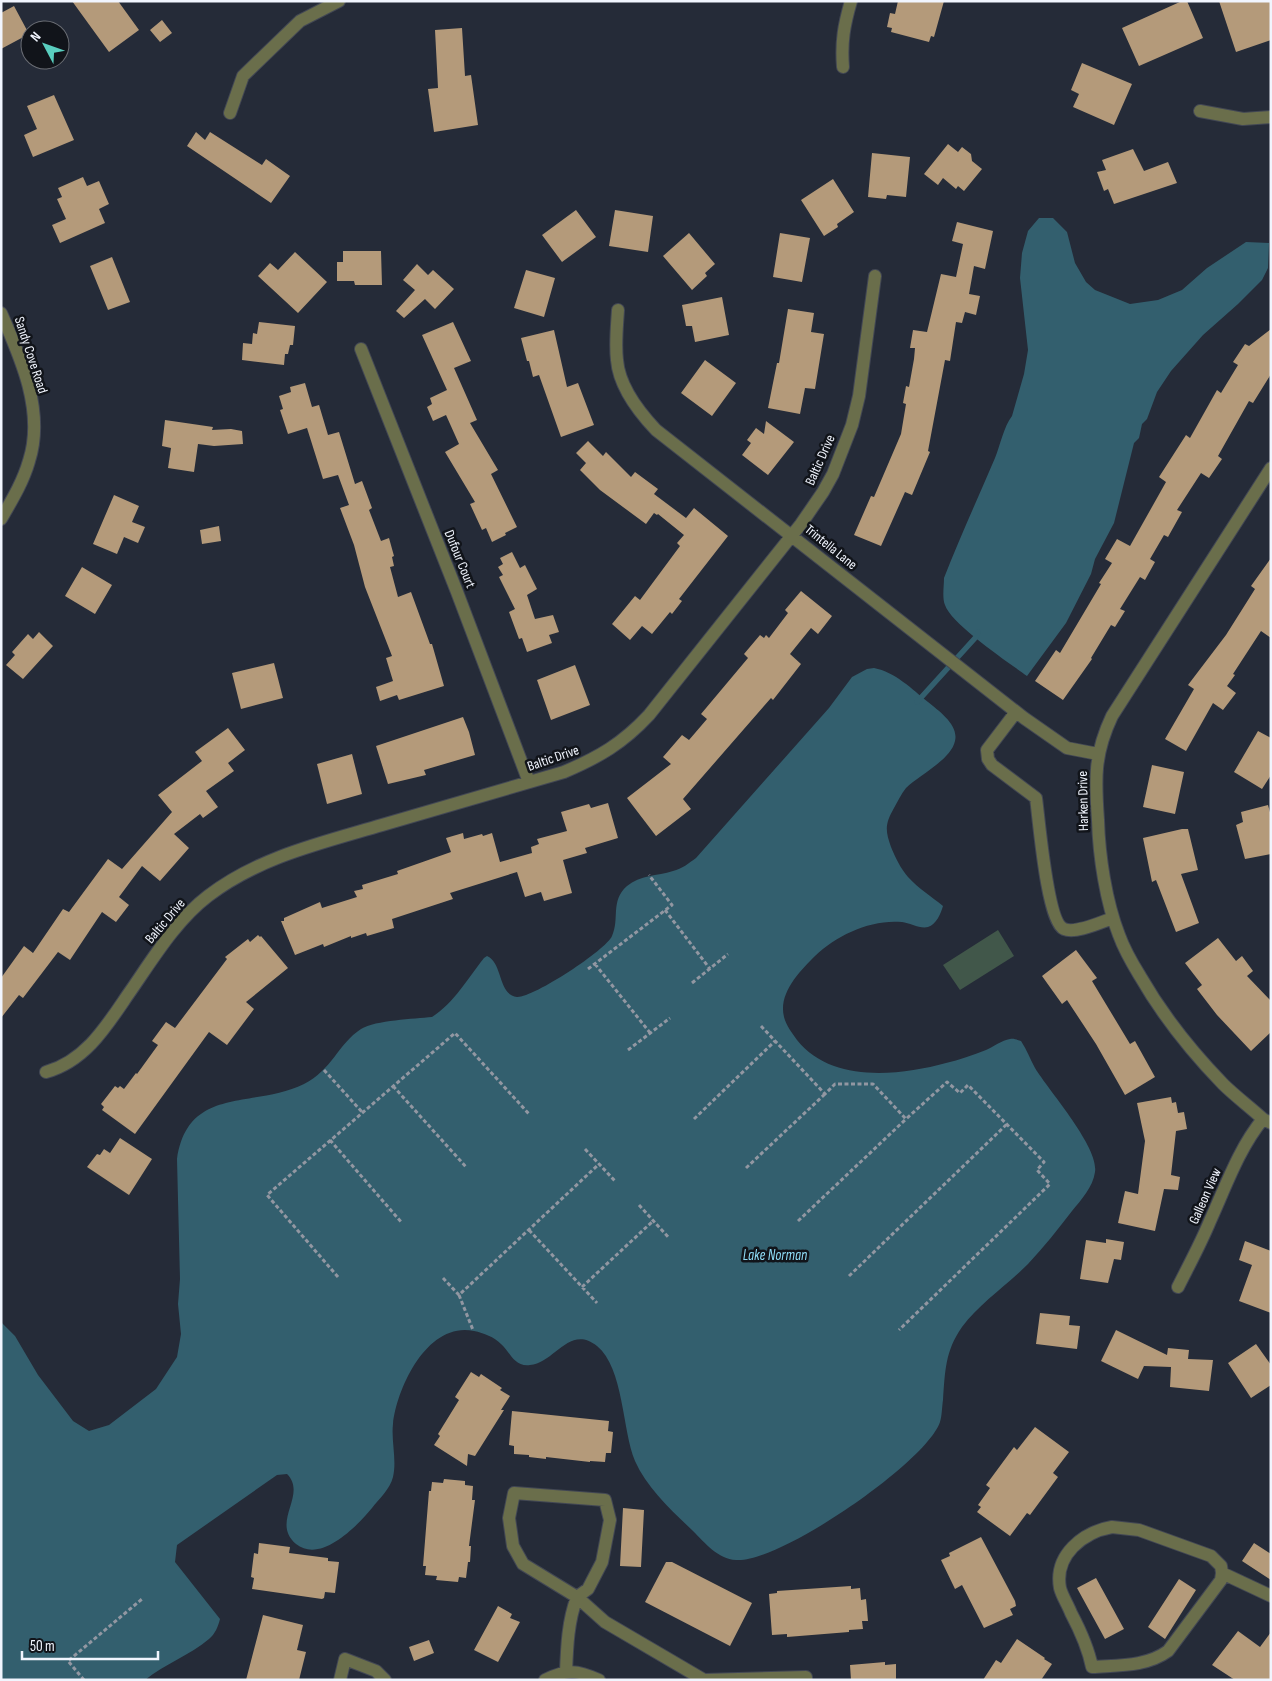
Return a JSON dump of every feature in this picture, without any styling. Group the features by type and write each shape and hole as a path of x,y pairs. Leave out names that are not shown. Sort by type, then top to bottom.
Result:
{"street":[{"path":"230,113 243,76 300,21 339,1"},
{"path":"843,67 841,45 851,1"},
{"path":"1200,111 1242,119 1271,117"},
{"name":"Baltic Drive","path":"46,1072 72,1060 101,1034 182,921 207,897 238,876 263,863 306,847 564,772 593,760 632,733 648,716 802,524 833,474 852,425 859,396 875,276"},
{"name":"Trintella Lane","path":"618,310 616,362 624,386 644,418 674,446 792,535 1016,712 1067,748 1098,754"},
{"name":"Sandy Cove Road","path":"1,313 28,382 34,430 33,445 27,468 21,484 1,519"},
{"name":"Dufour Court","path":"361,349 457,592 529,782"},
{"name":"Harken Drive","path":"1267,1121 1224,1085 1176,1031 1155,1002 1135,968 1120,938 1113,918 1099,842 1096,783 1098,754 1104,734 1131,685 1271,468"},
{"path":"1016,712 987,750 988,759 992,765 1036,798 1045,870 1057,923 1064,929 1076,930 1113,918"},
{"name":"Galleon View","path":"1178,1287 1245,1146 1254,1130 1267,1121"},
{"path":"566,1672 568,1636 572,1612 577,1597 588,1588 602,1562 610,1520 605,1500 514,1494 509,1518 513,1546 523,1564 577,1597 605,1622 704,1680 806,1677 806,1680"},
{"path":"1112,1527 1139,1530 1211,1556 1221,1566 1222,1573 1221,1580 1168,1651 1159,1658 1092,1673 1082,1636 1061,1590 1062,1566 1068,1553 1077,1542 1099,1529 1112,1527"},
{"path":"1222,1573 1271,1596"},
{"path":"340,1680 345,1660 376,1671 385,1680"},
{"path":"545,1680 571,1670 585,1673 600,1680"}],"path":[{"path":"588,969 672,905 649,875"},
{"path":"665,910 710,968"},
{"path":"692,983 728,954"},
{"path":"595,964 651,1034"},
{"path":"628,1050 670,1018"},
{"path":"761,1026 825,1094"},
{"path":"338,1277 267,1195 362,1112 455,1033 529,1114"},
{"path":"694,1119 775,1041"},
{"path":"324,1070 362,1112"},
{"path":"798,1221 947,1082 960,1094 968,1084 1044,1162 1037,1170 1050,1184 899,1330"},
{"path":"746,1168 835,1084 873,1084 906,1119"},
{"path":"393,1086 467,1168"},
{"path":"849,1276 1007,1124"},
{"path":"330,1140 402,1223"},
{"path":"585,1148 615,1181"},
{"path":"458,1295 599,1164"},
{"path":"639,1206 669,1238"},
{"path":"582,1287 653,1221"},
{"path":"529,1230 597,1303"},
{"path":"443,1278 458,1295 472,1330"},
{"path":"84,1680 68,1661 142,1599"}],"green space":[{"path":"998,930 1014,956 960,990 943,965"}],"water":[{"path":"1039,218 1053,218 1067,232 1075,263 1086,282 1095,290 1130,304 1158,300 1182,290 1207,268 1246,242 1269,243 1268,268 1262,280 1203,335 1171,371 1157,392 1147,419 1142,424 1139,438 1134,443 1114,523 1095,559 1091,574 1066,623 1027,676 982,643 958,622 945,605 943,592 944,578 1012,416 1024,374 1028,350 1020,278 1022,253 1028,231"},
{"name":"Lake Norman","path":"874,668 896,677 942,714 954,729 955,741 952,748 941,761 906,788 891,814 887,827 891,847 905,874 943,906 936,921 931,926 922,927 902,922 878,923 844,935 824,948 803,968 787,991 783,1008 786,1023 797,1040 811,1054 828,1064 846,1070 866,1072 887,1073 927,1068 971,1056 1007,1040 1021,1041 1035,1068 1072,1119 1089,1148 1094,1161 1095,1172 1092,1183 1086,1193 1045,1245 1028,1264 969,1318 956,1336 949,1353 945,1371 941,1420 929,1440 880,1485 815,1529 784,1546 756,1557 736,1560 729,1559 712,1550 661,1499 646,1481 635,1461 631,1448 621,1400 612,1369 606,1356 597,1346 587,1340 578,1339 562,1346 539,1363 525,1365 516,1362 501,1344 492,1337 474,1331 457,1331 442,1336 429,1346 408,1376 401,1392 393,1424 394,1471 392,1481 372,1508 348,1533 327,1546 316,1549 306,1549 296,1544 289,1536 287,1527 287,1518 294,1491 292,1482 287,1474 277,1475 177,1545 175,1562 220,1619 213,1635 202,1645 145,1680 1,1680 1,1322 15,1336 38,1375 73,1421 89,1431 109,1425 156,1389 177,1357 181,1334 178,1304 180,1279 177,1159 184,1136 194,1120 209,1109 226,1103 264,1096 304,1084 321,1072 346,1042 361,1029 385,1022 432,1017 447,1005 487,956 496,965 507,991 517,997 538,990 584,962 607,943 612,936 617,904 627,886 643,878 679,869 696,858 829,708 852,677 867,669"}],"building":[{"path":"72,1 118,1 139,30 109,52"},
{"path":"898,1 944,1 934,37 931,36 929,42 891,32 892,28 887,27 890,13 895,14"},
{"path":"1182,1 1187,1 1203,38 1139,66 1122,28"},
{"path":"1219,1 1271,1 1271,40 1236,52"},
{"path":"14,6 22,20 20,39 1,49 1,13"},
{"path":"162,20 172,33 160,42 150,30"},
{"path":"462,28 465,76 471,75 478,125 434,132 428,89 438,88 435,30"},
{"path":"1082,63 1132,84 1114,125 1073,107 1079,94 1071,90"},
{"path":"54,95 74,140 33,157 24,135 37,129 27,106"},
{"path":"196,132 205,140 210,132 262,165 266,159 290,176 271,203 187,146"},
{"path":"948,144 958,152 962,147 971,154 972,161 982,169 964,191 958,186 956,189 943,178 938,185 924,174"},
{"path":"1133,149 1144,171 1168,162 1177,183 1114,204 1108,189 1104,191 1097,172 1106,170 1102,160"},
{"path":"872,153 910,157 906,197 887,195 886,199 868,197"},
{"path":"83,177 87,186 99,181 109,204 99,209 105,223 60,243 52,225 66,219 57,199 62,197 58,188"},
{"path":"833,179 854,212 837,224 838,227 824,236 801,200"},
{"path":"576,210 596,237 562,262 542,235"},
{"path":"615,210 653,216 648,252 609,246"},
{"path":"957,222 993,231 985,269 974,266 969,294 980,296 976,315 965,312 962,323 956,322 950,361 945,360 928,451 930,452 912,495 905,492 881,546 854,535 871,496 874,497 901,434 906,404 903,403 906,386 909,387 914,359 915,348 910,348 913,330 927,332 941,274 956,277 963,244 952,241"},
{"path":"689,233 715,264 705,273 707,276 692,290 663,256"},
{"path":"780,233 810,238 802,282 773,277"},
{"path":"343,251 381,251 382,285 355,285 354,281 337,281 337,262 343,262"},
{"path":"295,252 327,282 298,313 258,276 270,263 278,270"},
{"path":"112,257 130,302 108,310 90,266"},
{"path":"417,264 428,275 433,270 454,289 435,309 425,299 404,318 396,311 415,290 403,280"},
{"path":"526,270 555,278 544,317 514,308"},
{"path":"722,297 729,335 695,342 692,326 686,326 682,305"},
{"path":"788,309 814,313 811,332 824,334 815,389 805,388 800,414 768,408 777,363 779,363"},
{"path":"259,322 295,326 293,345 290,345 288,354 285,354 284,365 242,360 243,343 252,344 253,333 257,334"},
{"path":"453,322 471,361 454,368 477,420 470,423 498,470 491,474 517,527 492,542 486,528 482,530 470,504 475,502 445,452 459,444 446,415 433,421 427,407 432,404 430,398 447,390 422,335"},
{"path":"1271,329 1271,374 1253,403 1249,401 1218,456 1222,459 1209,478 1201,473 1177,510 1182,512 1168,537 1164,535 1150,559 1155,562 1145,580 1140,577 1120,609 1125,611 1115,627 1111,625 1092,659 1063,700 1035,681 1056,650 1060,653 1101,584 1099,583 1112,563 1105,559 1117,539 1130,546 1166,482 1159,477 1186,435 1190,438 1217,390 1221,393 1238,365 1233,362 1245,344 1249,346"},
{"path":"554,330 567,387 578,383 594,425 561,437 539,375 533,377 521,338"},
{"path":"705,360 736,383 712,416 681,393"},
{"path":"305,383 312,407 319,405 328,435 339,432 355,484 362,481 372,508 369,510 381,541 389,538 394,556 392,557 394,566 390,567 398,597 411,592 430,644 432,644 444,686 399,700 397,695 380,701 376,687 393,681 386,658 392,656 365,587 354,545 340,508 349,505 338,475 323,479 307,428 288,434 280,410 283,409 279,396 291,392 290,387"},
{"path":"165,420 213,427 212,430 231,429 242,431 243,444 214,446 198,444 194,472 168,468 171,448 162,446"},
{"path":"766,421 794,442 768,475 742,455 751,443 747,440 756,428 764,434"},
{"path":"588,441 603,456 606,452 631,477 635,472 658,489 654,494 686,518 694,508 728,536 679,599 682,601 672,614 670,612 652,634 642,626 630,640 612,624 635,596 640,600 680,546 677,543 684,535 658,514 654,513 646,524 600,490 580,470 586,463 576,453"},
{"path":"114,495 139,506 132,522 145,527 138,543 124,537 117,554 93,544"},
{"path":"219,526 221,541 202,544 200,530"},
{"path":"512,552 520,568 525,565 537,589 527,595 535,619 553,615 559,632 549,635 552,643 527,652 522,638 519,639 509,612 515,609 499,577 503,575 498,567 503,564 500,558"},
{"path":"1271,558 1271,638 1261,631 1227,686 1236,693 1223,710 1213,703 1186,751 1165,739 1194,689 1188,685 1226,635 1255,589 1251,586"},
{"path":"82,567 112,585 95,614 65,596"},
{"path":"801,591 832,616 818,634 811,628 790,654 801,664 773,700 771,698 683,799 691,809 656,836 627,798 671,764 663,757 682,735 689,740 707,719 701,714 748,658 744,654 760,635 764,638 766,635 769,638 788,613 785,610"},
{"path":"39,632 53,646 23,679 6,665 15,655 12,652 28,634 33,639"},
{"path":"274,663 283,698 241,709 232,673"},
{"path":"575,665 590,705 551,720 537,680"},
{"path":"463,717 475,755 424,770 426,775 388,784 376,746"},
{"path":"228,728 245,750 228,763 234,771 206,791 218,807 203,818 200,814 174,834 189,848 160,881 142,866 119,897 129,905 116,922 102,912 70,960 58,952 23,998 19,995 1,1018 1,978 24,946 33,953 63,909 69,912 108,859 122,869 172,812 158,795 202,761 195,752"},
{"path":"1258,731 1271,738 1271,775 1262,789 1234,772"},
{"path":"352,754 362,794 327,804 317,764"},
{"path":"1152,765 1184,772 1175,814 1143,807"},
{"path":"608,803 618,838 585,848 587,853 563,860 572,893 544,901 541,892 525,897 517,872 450,893 453,899 392,919 394,928 367,936 366,933 351,938 351,936 324,947 323,944 295,955 281,921 284,921 284,918 320,902 322,908 357,897 354,891 363,889 362,885 398,874 397,871 451,852 446,838 463,833 464,839 492,833 500,862 532,853 531,847 539,844 537,839 567,831 561,812 589,804 591,808"},
{"path":"1268,805 1271,816 1271,854 1245,859 1236,825 1243,822 1241,812"},
{"path":"1188,829 1198,870 1181,874 1199,923 1176,932 1156,880 1152,882 1143,838"},
{"path":"258,935 261,936 288,968 246,1002 254,1009 227,1045 209,1032 135,1134 102,1110 104,1107 101,1104 115,1086 118,1088 120,1086 124,1089 137,1074 158,1045 152,1041 166,1022 175,1028 227,959 225,957 248,939 250,942"},
{"path":"1218,938 1236,961 1242,956 1253,971 1247,976 1271,1001 1271,1032 1251,1051 1217,1015 1197,989 1202,985 1185,963"},
{"path":"1076,950 1097,978 1092,981 1130,1044 1135,1041 1155,1077 1125,1095 1096,1044 1067,1000 1062,1004 1042,976"},
{"path":"1171,1097 1172,1103 1176,1102 1178,1113 1184,1112 1187,1129 1176,1131 1171,1175 1180,1177 1178,1190 1164,1189 1155,1231 1118,1223 1125,1191 1138,1194 1145,1141 1137,1103"},
{"path":"120,1138 152,1159 129,1195 87,1167 97,1154 100,1155 104,1149 110,1153"},
{"path":"1106,1239 1124,1242 1121,1260 1114,1259 1108,1283 1080,1279 1086,1240 1106,1243"},
{"path":"1245,1241 1271,1251 1271,1313 1239,1301 1252,1265 1239,1260"},
{"path":"1040,1313 1070,1316 1069,1325 1080,1326 1077,1349 1036,1344"},
{"path":"1116,1330 1167,1355 1168,1348 1189,1350 1188,1359 1213,1360 1209,1391 1170,1387 1171,1367 1144,1366 1138,1379 1101,1361"},
{"path":"1256,1344 1271,1365 1271,1385 1251,1398 1228,1363"},
{"path":"471,1372 479,1377 481,1374 502,1388 500,1390 510,1396 501,1410 504,1410 475,1456 468,1454 467,1466 434,1445 440,1436 438,1434 459,1400 455,1397"},
{"path":"512,1411 609,1421 608,1431 613,1432 611,1453 606,1453 605,1462 546,1457 546,1459 514,1454 514,1446 509,1445"},
{"path":"1035,1427 1069,1452 1053,1473 1058,1477 1030,1515 1027,1513 1010,1536 977,1512 981,1507 978,1505 990,1488 986,1485 1014,1447 1017,1450"},
{"path":"444,1479 465,1481 465,1485 473,1486 472,1500 475,1500 469,1546 471,1546 470,1562 468,1562 466,1578 459,1577 458,1582 436,1580 437,1576 425,1575 426,1566 423,1566 429,1491 431,1491 432,1482 443,1483"},
{"path":"623,1508 644,1510 641,1567 620,1566"},
{"path":"981,1537 1016,1606 1010,1609 1013,1615 984,1628 962,1585 955,1589 941,1560 950,1556 949,1553"},
{"path":"259,1543 290,1547 289,1553 328,1558 328,1561 339,1562 335,1593 325,1592 322,1599 252,1589 254,1578 251,1577 254,1553 258,1554"},
{"path":"1254,1543 1271,1554 1271,1580 1242,1561"},
{"path":"666,1562 672,1562 752,1603 730,1646 645,1602"},
{"path":"1096,1578 1124,1629 1105,1639 1077,1588"},
{"path":"1179,1579 1196,1590 1165,1639 1148,1627"},
{"path":"851,1586 851,1589 860,1588 861,1600 866,1599 868,1621 862,1621 863,1629 849,1630 849,1632 787,1637 787,1634 772,1635 769,1594 777,1593 777,1591"},
{"path":"498,1606 512,1614 510,1618 520,1622 498,1662 474,1650"},
{"path":"263,1615 303,1625 297,1650 306,1652 299,1680 246,1680"},
{"path":"1238,1631 1260,1647 1271,1632 1271,1680 1235,1680 1212,1665"},
{"path":"1017,1639 1052,1664 1041,1680 983,1680 996,1660 1001,1663"},
{"path":"429,1640 434,1653 414,1661 409,1647"},
{"path":"885,1662 885,1665 896,1664 896,1680 851,1680 850,1665"}],"waterway":[{"path":"917,702 976,637 978,632"}]}
